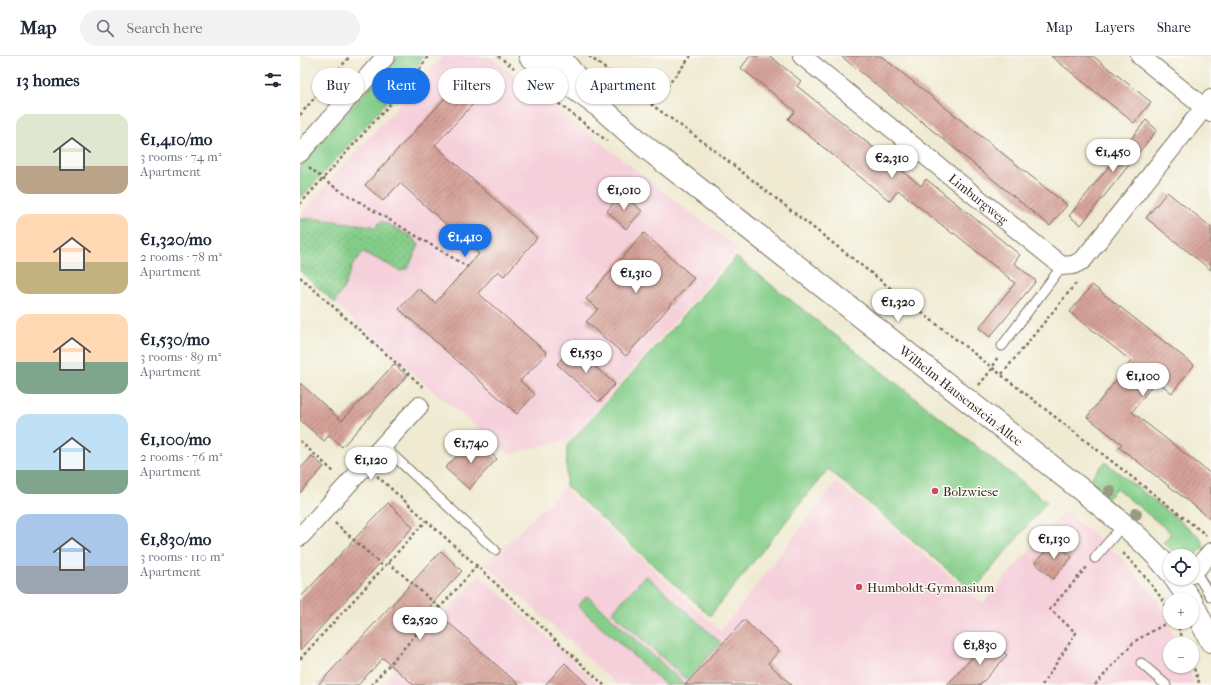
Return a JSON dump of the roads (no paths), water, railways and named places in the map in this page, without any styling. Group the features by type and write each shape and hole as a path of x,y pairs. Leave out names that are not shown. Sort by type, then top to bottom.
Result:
{"street":[{"path":"303,149 386,56"},
{"name":"Wilhelm-Hausenstein-Allee","path":"530,56 597,105 643,145 1124,524 1163,560"},
{"name":"Wilhelm-Hausenstein-Allee","path":"559,56 578,78 597,105"},
{"name":"Limburgweg","path":"802,56 1062,266"},
{"path":"1062,266 1073,265 1083,260 1209,107 1140,56"},
{"path":"300,537 419,406"},
{"path":"1199,558 1209,544"},
{"path":"1199,617 1211,641"}],"lane":[{"path":"1002,346 1062,266"},
{"path":"382,446 495,550"},
{"path":"1096,558 1124,524"},
{"path":"1192,585 1211,597"},
{"path":"1141,663 1166,685"}],"place":[{"name":"Bolzwiese","path":"935,491"},
{"name":"Humboldt-Gymnasium","path":"859,587"}]}
